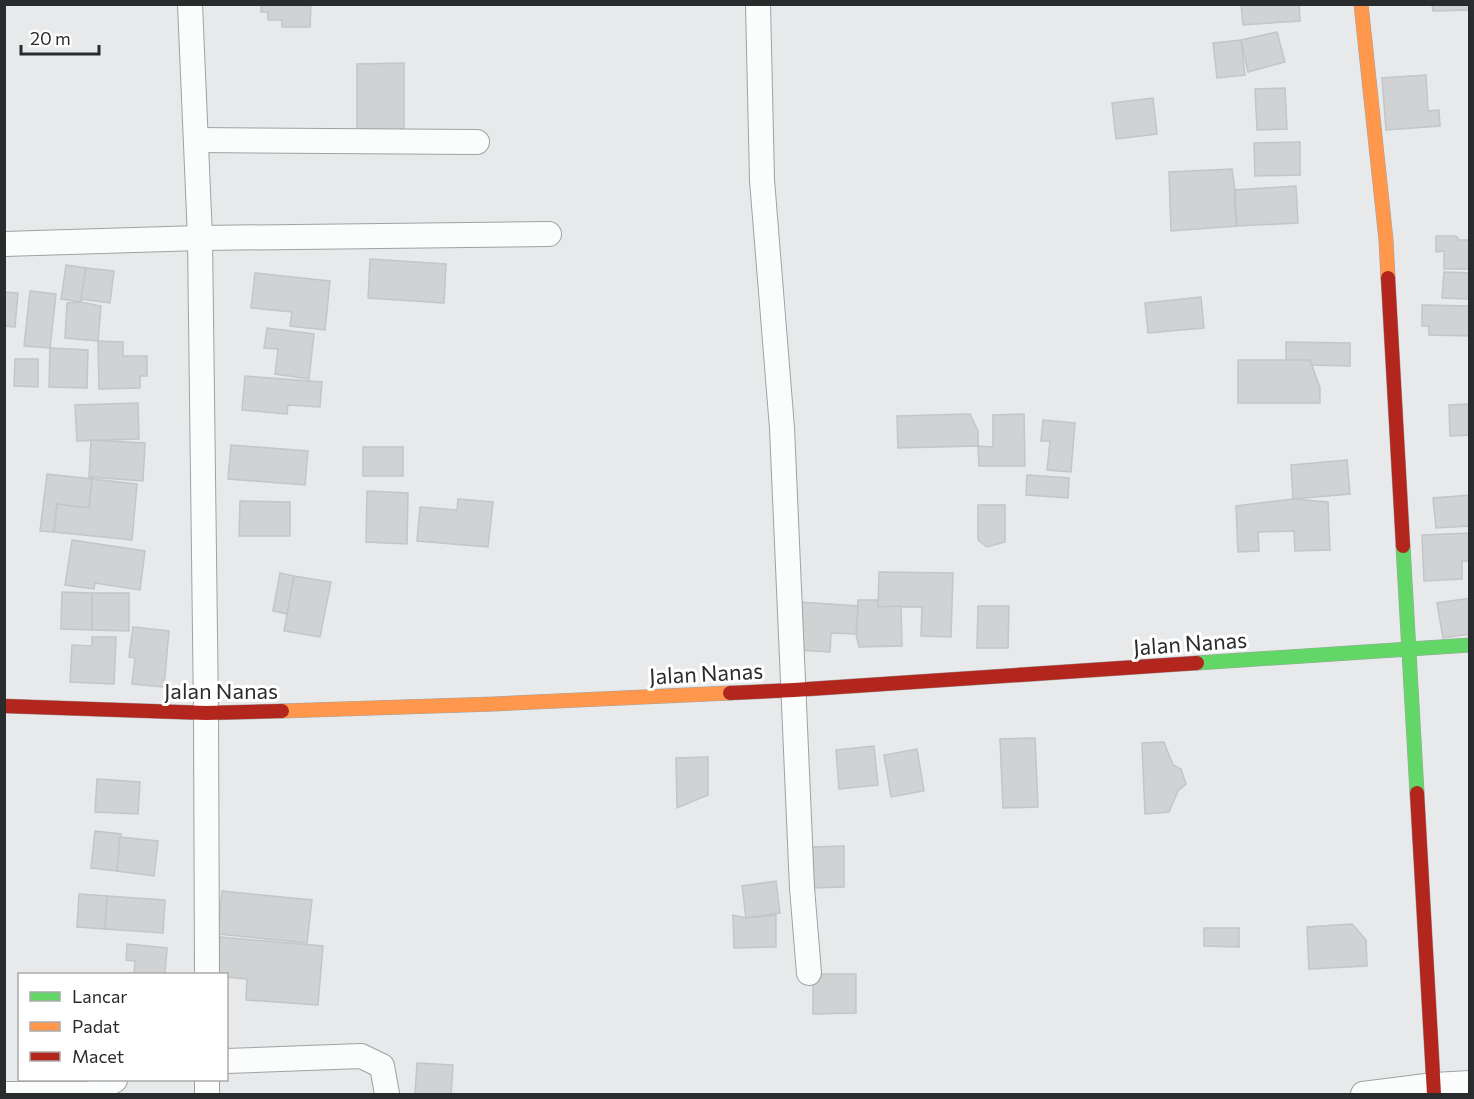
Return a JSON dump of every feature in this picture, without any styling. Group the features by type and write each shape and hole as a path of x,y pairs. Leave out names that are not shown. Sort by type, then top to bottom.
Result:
{"street":[{"path":"190,4 200,238 207,973"},
{"path":"758,4 762,180 782,428 802,888 809,973"},
{"path":"1361,4 1386,240 1434,1090"},
{"path":"196,140 477,142"},
{"path":"4,244 200,238 549,234"},
{"name":"Jalan Nanas","path":"4,706 206,713 482,705 794,690 1470,645"},
{"path":"228,1060 361,1056 382,1066 387,1095"},
{"path":"4,1094 96,1094 96,1091 113,1081"},
{"path":"1363,1095 1434,1090 1470,1083"}],"building":[{"path":"261,4 311,4 310,27 282,27 282,20 268,20 268,12 261,12"},
{"path":"1241,4 1299,4 1300,21 1243,25"},
{"path":"1432,4 1470,4 1470,10 1433,11"},
{"path":"1277,32 1285,62 1248,72 1241,40"},
{"path":"1241,40 1245,75 1217,78 1213,43"},
{"path":"404,63 404,130 357,131 357,64"},
{"path":"1426,75 1428,111 1439,110 1440,126 1386,130 1382,78"},
{"path":"1285,88 1287,129 1257,130 1255,89"},
{"path":"1153,98 1157,134 1116,139 1112,103"},
{"path":"1300,142 1300,175 1255,176 1254,143"},
{"path":"1232,169 1237,226 1171,231 1169,172"},
{"path":"1296,186 1298,223 1237,226 1235,190"},
{"path":"1469,228 1470,269 1444,269 1444,251 1436,252 1436,236 1456,236 1459,240 1469,240"},
{"path":"370,259 446,264 444,303 368,298"},
{"path":"66,265 86,268 81,302 61,299"},
{"path":"86,268 114,271 110,303 81,299"},
{"path":"1444,272 1470,273 1470,299 1442,298"},
{"path":"255,273 330,281 325,330 290,326 292,312 251,308"},
{"path":"30,291 56,294 50,348 24,346"},
{"path":"4,292 18,293 15,327 4,326"},
{"path":"1201,297 1204,328 1148,333 1145,303"},
{"path":"81,302 101,306 98,341 65,338 67,303"},
{"path":"1422,305 1469,306 1469,336 1429,335 1429,326 1422,326"},
{"path":"267,328 314,334 309,379 275,374 278,349 264,348"},
{"path":"98,341 123,342 123,356 147,356 147,376 140,376 140,388 99,389"},
{"path":"1286,342 1350,343 1350,366 1312,365 1310,360 1286,360"},
{"path":"50,348 88,350 87,388 49,387"},
{"path":"15,359 38,359 38,387 14,386"},
{"path":"1238,360 1310,360 1320,388 1320,403 1238,403"},
{"path":"245,376 322,382 320,407 288,405 287,414 242,410"},
{"path":"138,403 139,439 77,441 75,405"},
{"path":"1470,404 1470,435 1450,436 1449,405"},
{"path":"970,414 978,431 978,446 898,448 897,416"},
{"path":"1024,414 1025,466 979,466 978,446 993,447 993,415"},
{"path":"1043,420 1075,423 1071,472 1047,470 1050,441 1041,441"},
{"path":"91,440 145,443 143,481 89,477"},
{"path":"231,445 308,451 305,485 228,479"},
{"path":"363,447 403,447 403,476 363,476"},
{"path":"1347,460 1350,494 1293,499 1291,465"},
{"path":"47,474 92,479 89,508 57,504 54,532 40,531"},
{"path":"1027,475 1069,478 1068,498 1026,495"},
{"path":"92,479 137,484 132,540 54,532 57,504 89,508"},
{"path":"367,491 408,493 407,544 366,542"},
{"path":"1470,495 1470,526 1436,528 1433,498"},
{"path":"458,499 493,502 488,547 417,541 420,507 457,510"},
{"path":"1293,499 1328,502 1330,550 1295,551 1294,531 1258,532 1259,551 1238,552 1236,506"},
{"path":"240,501 290,502 290,536 239,536"},
{"path":"978,505 1005,505 1005,542 987,547 978,540"},
{"path":"1470,533 1470,561 1462,561 1462,579 1424,581 1422,535"},
{"path":"72,540 145,551 140,590 95,583 94,589 65,585"},
{"path":"879,572 953,573 951,637 921,636 922,607 878,607"},
{"path":"280,573 294,576 287,614 273,611"},
{"path":"294,576 331,582 320,637 284,631"},
{"path":"62,592 92,593 92,630 61,629"},
{"path":"92,593 129,593 129,631 92,630"},
{"path":"1470,598 1470,634 1443,638 1437,603"},
{"path":"858,600 878,600 878,607 901,606 902,646 859,647 856,634"},
{"path":"800,602 858,606 856,634 831,633 830,652 798,650"},
{"path":"978,606 1009,606 1008,648 977,648"},
{"path":"133,627 169,631 164,687 132,684 135,658 129,657"},
{"path":"92,637 116,637 114,684 70,682 72,645 92,646"},
{"path":"1035,738 1038,807 1003,808 1000,739"},
{"path":"1164,742 1173,765 1181,769 1186,784 1178,791 1169,812 1145,814 1142,743"},
{"path":"874,746 878,785 839,789 836,750"},
{"path":"917,749 924,791 891,797 884,755"},
{"path":"708,757 708,795 677,808 676,758"},
{"path":"97,779 140,782 138,814 95,812"},
{"path":"95,831 121,834 117,871 91,868"},
{"path":"120,837 158,841 154,876 117,871"},
{"path":"844,846 844,887 813,888 812,847"},
{"path":"776,881 780,913 746,918 742,886"},
{"path":"222,891 312,900 307,943 218,934"},
{"path":"79,894 107,896 105,929 77,927"},
{"path":"107,896 165,900 163,933 105,929"},
{"path":"733,915 746,918 776,915 776,947 734,948"},
{"path":"1352,924 1366,940 1367,966 1309,969 1307,927"},
{"path":"1204,928 1239,928 1239,947 1204,946"},
{"path":"220,937 323,946 318,1005 246,1000 247,979 228,977 228,973 217,973"},
{"path":"127,944 167,948 165,973 134,973 135,961 126,960"},
{"path":"813,974 856,974 856,1013 813,1014"},
{"path":"417,1063 453,1065 451,1094 415,1094"}],"traffic: fast":[{"path":"1403,546 1417,793"},
{"path":"1197,663 1470,645"}],"traffic: slow":[{"path":"1361,4 1388,278"},
{"path":"282,711 730,693"}],"traffic: jam":[{"path":"1388,278 1403,546"},
{"path":"730,693 1197,663"},
{"path":"4,706 206,713 282,711"},
{"path":"1417,793 1434,1094"}]}
